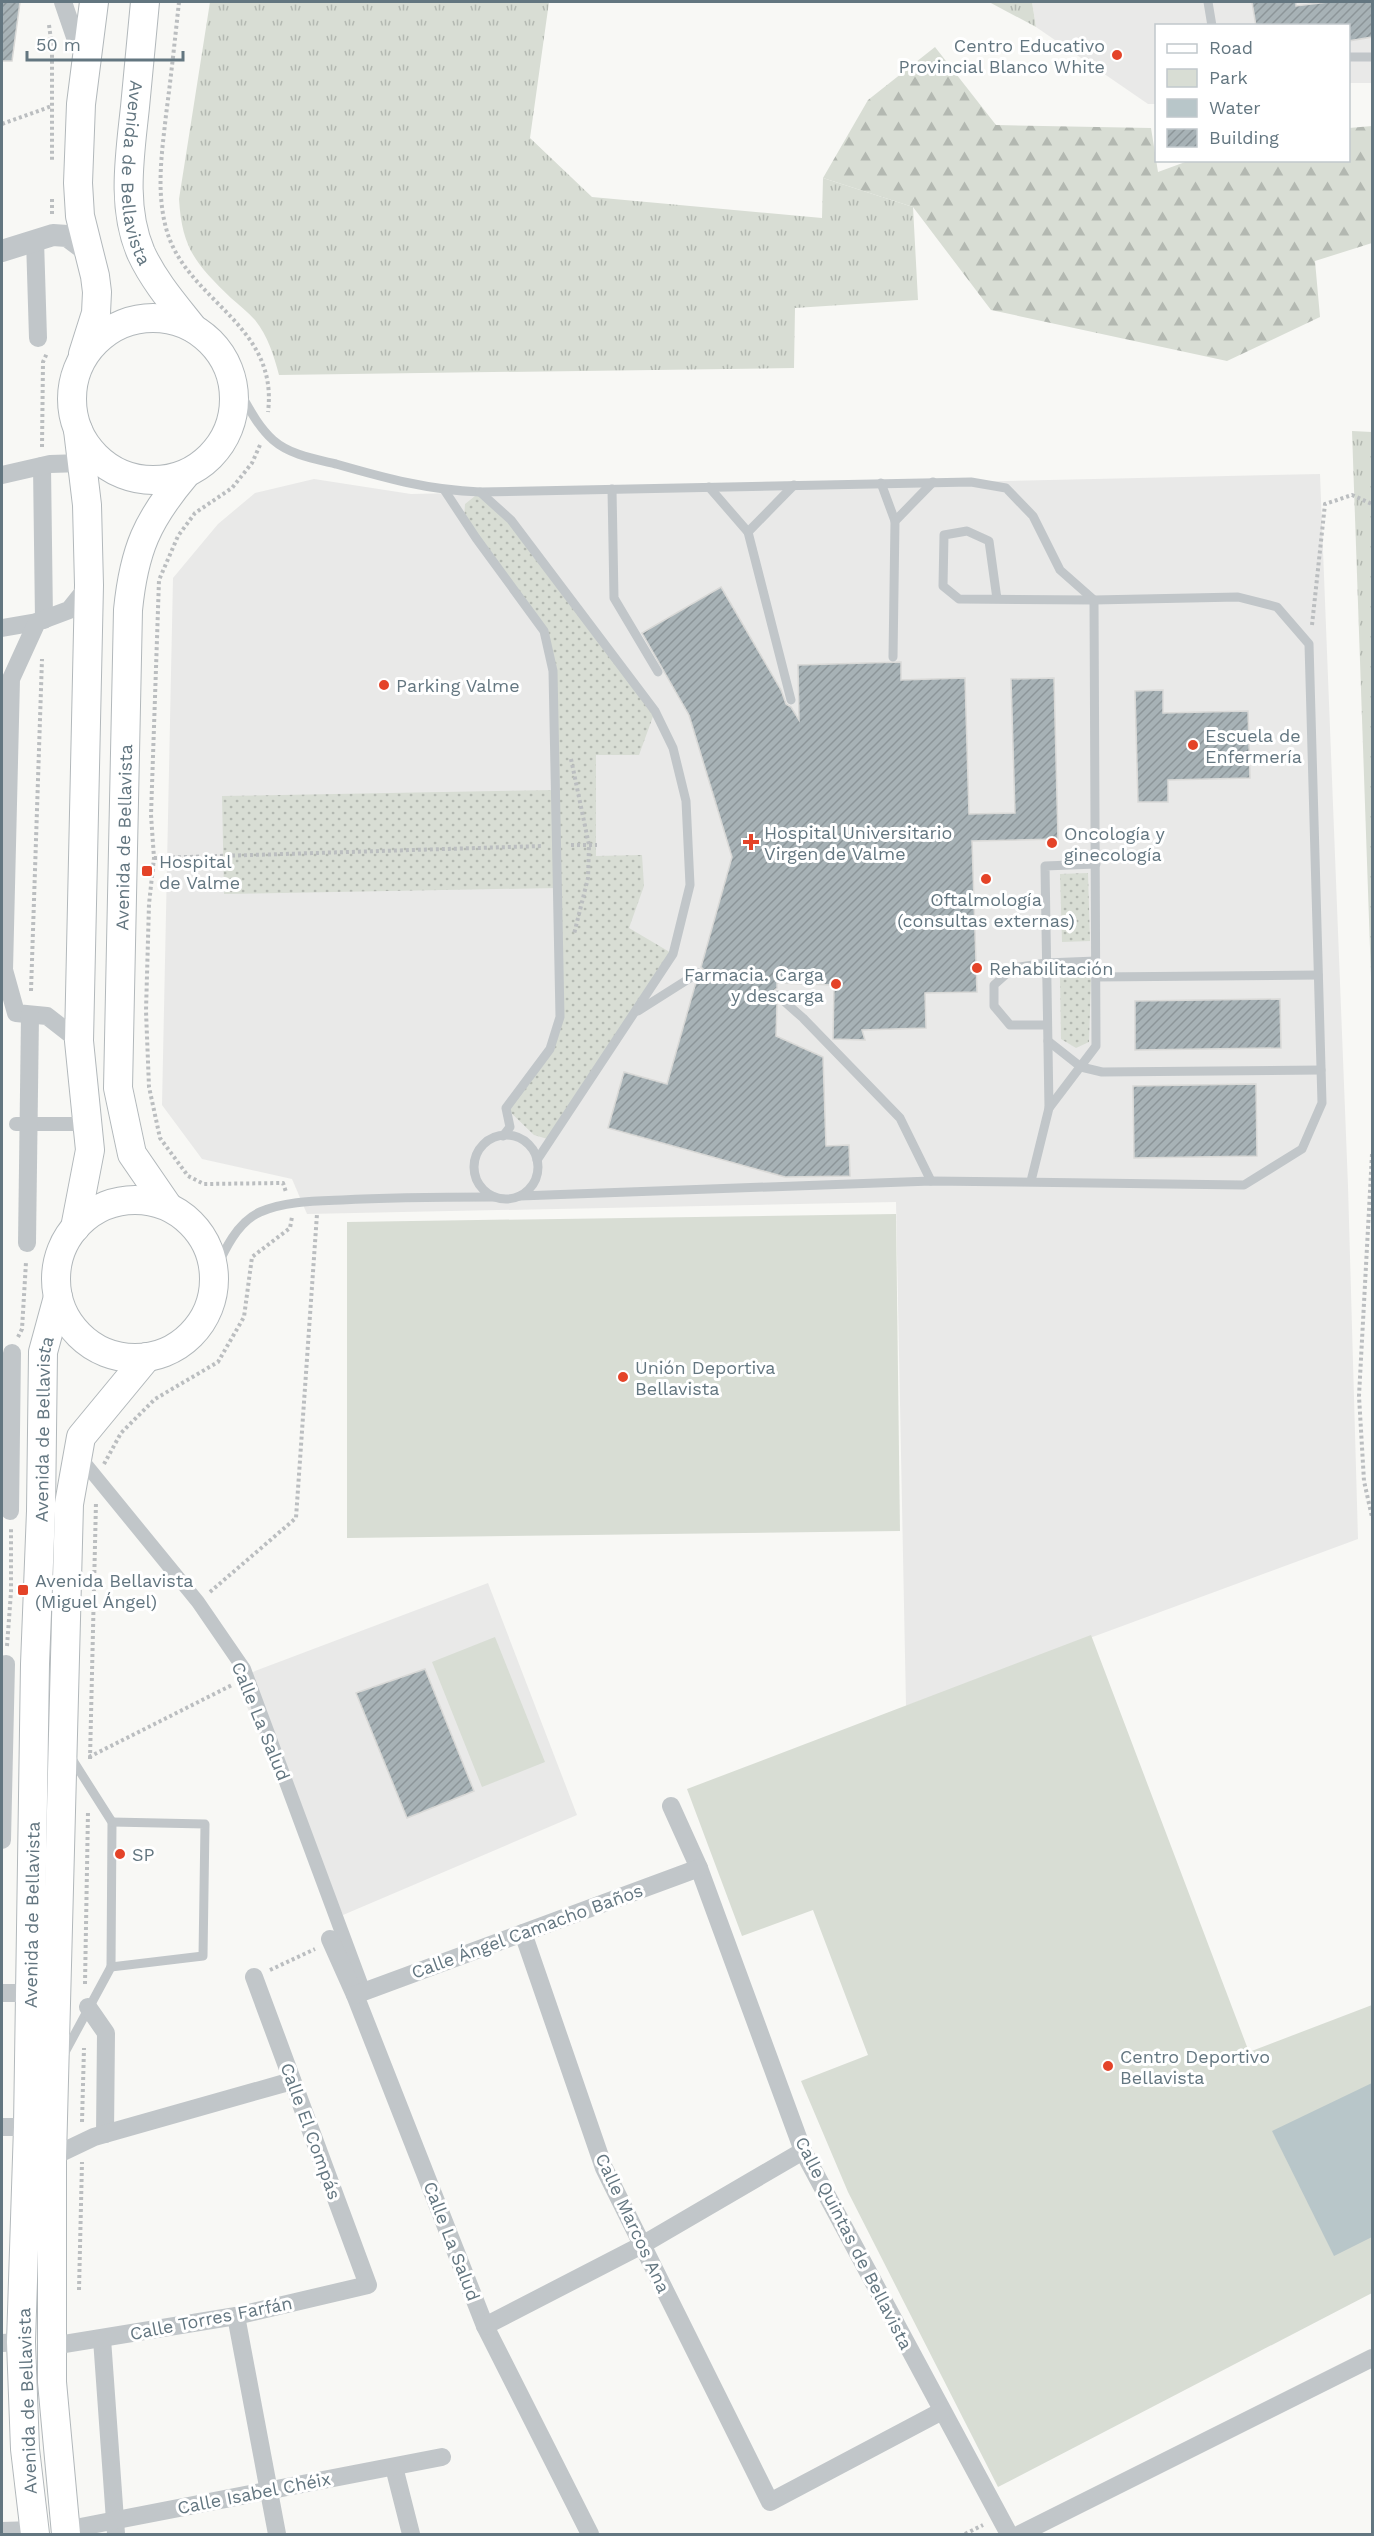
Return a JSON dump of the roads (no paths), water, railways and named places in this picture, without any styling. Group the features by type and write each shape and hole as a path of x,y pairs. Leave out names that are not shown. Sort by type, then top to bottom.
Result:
{"main road":[{"path":"78,2 76,40 81,104"},
{"path":"75,1228 90,1150 79,1041 89,585 87,505 78,430 72,406 73,384 96,313 96,284 80,216 78,183 81,104 94,2"},
{"name":"Avenida de Bellavista","path":"145,2 130,152 128,182 130,214 141,253 158,284 193,328"},
{"path":"78,430 88,447 103,463 121,474 140,479 160,480 186,474 201,465 219,448 230,427 235,401 232,379 222,356 207,339 193,328 172,320 152,318 127,322 108,332 92,345 79,367"},
{"name":"Avenida de Bellavista","path":"166,1205 132,1154 118,1088 128,610 131,579 139,547 161,506 186,474"},
{"path":"136,1200 166,1205 190,1222 202,1236 211,1257 214,1273 210,1304 199,1326 175,1347 147,1357 120,1357 95,1347 75,1330 64,1313 58,1297 56,1278 59,1257 64,1244 75,1228 94,1212 114,1203 136,1200"},
{"name":"Avenida de Bellavista","path":"34,2532 11,2342 15,2127 30,1993 43,1352 58,1297"},
{"name":"Avenida de Bellavista","path":"65,2532 52,2382 52,2157 56,2073 69,1504 81,1437 147,1357"}],"street":[{"path":"63,2 76,40"},
{"path":"2,251 44,238 67,236 90,253"},
{"path":"38,338 44,238"},
{"path":"2,475 42,466 82,463"},
{"path":"27,1243 16,1014 4,970 11,679 40,621 42,466"},
{"path":"2,628 40,621 69,610 89,585"},
{"path":"16,1014 47,1016 79,1041"},
{"path":"22,1124 87,1124"},
{"path":"41,1511 6,1512 7,1353 43,1352"},
{"name":"Calle La Salud","path":"78,1455 198,1602 244,1669 360,1993 485,2326 590,2535"},
{"path":"4,1664 35,1664"},
{"name":"Avenida de Bellavista","path":"2,1840 4,1664"},
{"name":"Calle Quintas de Bellavista","path":"671,1806 699,1868 803,2151 1009,2535"},
{"path":"2,1836 33,1835"},
{"name":"Calle Ángel Camacho Baños","path":"360,1993 699,1868"},
{"name":"Calle Marcos Ana","path":"523,1933 604,2168 770,2502 942,2411"},
{"name":"Calle La Salud","path":"323,1939 360,1993"},
{"name":"Calle El Compás","path":"254,1977 368,2286"},
{"path":"2,1994 30,1993"},
{"path":"88,2007 106,2033 105,2134"},
{"path":"52,2157 105,2134 292,2081"},
{"path":"485,2326 642,2245 803,2151"},
{"name":"Calle Torres Farfán","path":"52,2346 236,2316 368,2286"},
{"path":"236,2316 277,2535"},
{"path":"102,2339 115,2527"},
{"path":"1020,2535 1372,2358"},
{"name":"Calle Isabel Chéix","path":"65,2532 115,2527 268,2490 442,2457"},
{"path":"394,2467 411,2535"},
{"path":"2,2530 34,2532"}],"lane":[{"path":"1208,2 1212,24"},
{"path":"1350,57 1372,57"},
{"path":"232,379 264,431 274,441 296,453 404,483 445,491 933,482 971,482 1006,488 1033,516 1060,570 1094,600 1096,1046 1049,1108"},
{"path":"895,521 933,482"},
{"path":"881,483 895,521 893,657"},
{"path":"748,532 794,485"},
{"path":"709,487 748,532 791,700"},
{"path":"612,489 614,598 658,672"},
{"path":"445,491 476,538 544,631 553,671 560,1017 550,1049 506,1108 510,1126 503,1136 484,1144 478,1153 475,1174 479,1184 495,1197"},
{"path":"480,492 511,520 655,711 673,748 686,801 690,885 673,954 537,1161"},
{"path":"214,1273 238,1230 259,1212 289,1204 401,1196 512,1199 520,1196 931,1181 1244,1185 1302,1149 1322,1103 1309,644 1277,607 1238,597 1094,600 997,599 959,598 943,586 944,535 967,531 989,541 997,599"},
{"path":"1031,1181 1049,1108 1045,866 1096,864"},
{"path":"1047,1026 1010,1025 994,1006 994,985 1013,968 1046,963 1096,961"},
{"path":"636,1012 698,973"},
{"path":"1096,977 1318,975"},
{"path":"777,995 803,1018 900,1118 931,1181"},
{"path":"1048,1041 1081,1066 1102,1072 1321,1070"},
{"path":"503,1136 521,1139 534,1152 537,1161 535,1181 520,1196"},
{"path":"56,2073 88,2007 111,1967 112,1822 75,1765 62,1739"},
{"path":"111,1967 203,1956 205,1824 112,1822"}],"water":[{"path":"1372,2083 1372,2237 1334,2256 1272,2131"}],"place":[{"name":"Centro Educativo Provincial Blanco White","path":"1117,55"},
{"name":"Parking Valme","path":"384,685"},
{"name":"Escuela de Enfermería","path":"1193,745"},
{"name":"Hospital Universitario Virgen de Valme","path":"751,842"},
{"name":"Oncología y ginecología","path":"1052,843"},
{"name":"Hospital de Valme","path":"147,871"},
{"name":"Oftalmología (consultas externas)","path":"986,879"},
{"name":"Rehabilitación","path":"977,968"},
{"name":"Farmacia. Carga y descarga","path":"836,984"},
{"name":"Unión Deportiva Bellavista","path":"623,1377"},
{"name":"Avenida Bellavista (Miguel Ángel)","path":"23,1590"},
{"name":"SP","path":"120,1854"},
{"name":"Centro Deportivo Bellavista","path":"1108,2066"}]}
